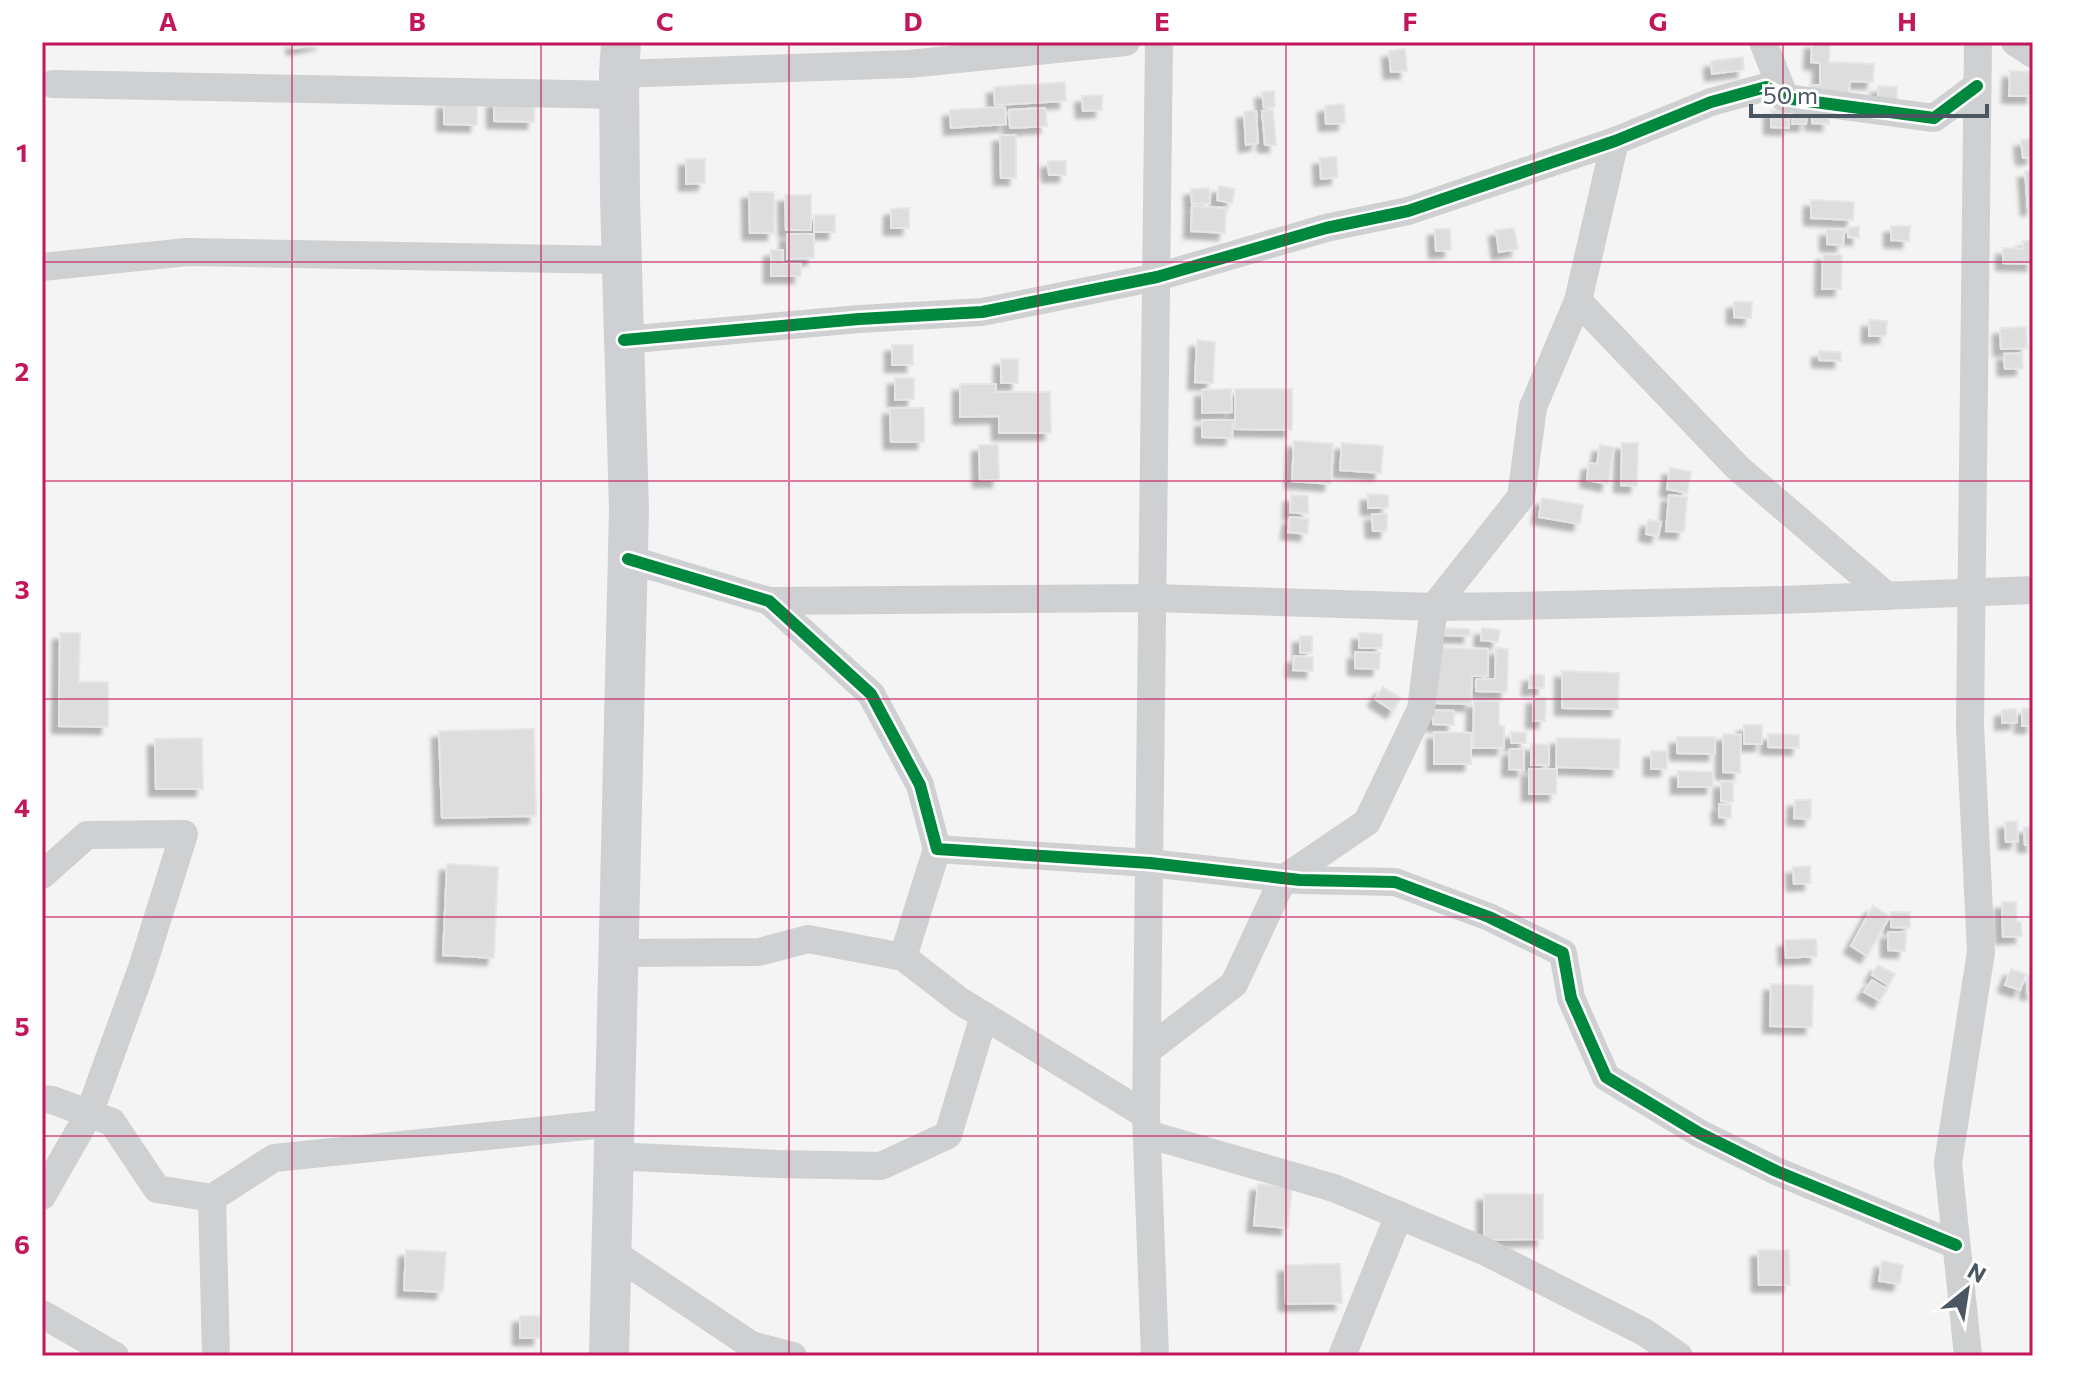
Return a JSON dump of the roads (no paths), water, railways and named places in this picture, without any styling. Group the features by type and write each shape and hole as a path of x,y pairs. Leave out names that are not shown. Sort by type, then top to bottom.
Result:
{"main road":[{"path":"609,1356 629,509 620,70"}],"street":[{"path":"53,84 909,64 1126,42"},
{"path":"1155,1356 1147,1124 1159,42"},
{"path":"1763,42 1785,98"},
{"path":"1968,1356 1948,1163 1981,952 1970,726 1978,42"},
{"path":"2015,42 2033,54"},
{"path":"624,340 859,319 982,312 1157,277 1326,228 1408,211 1615,141 1711,102 1766,87 1785,98 1934,118 1977,86"},
{"path":"1148,1050 1234,984 1283,879 1367,822 1421,709 1434,607 1521,497 1533,407 1578,301 1615,141"},
{"path":"42,267 187,252 622,260"},
{"path":"1578,301 1738,468 1887,596"},
{"path":"628,559 769,601 1154,598 1434,607 1781,600 2033,590"},
{"path":"769,601 871,694 920,785 937,849 903,957"},
{"path":"42,875 87,835 184,834 142,968 89,1114 42,1196"},
{"path":"937,849 1150,863 1283,879 1395,882 1489,917 1563,953 1571,998 1606,1077 1699,1133 1776,1171 1956,1245"},
{"path":"619,953 759,952 808,939 903,957 960,1001 1147,1124 1334,1188 1498,1258 1644,1332 1679,1356"},
{"path":"42,1099 112,1122 157,1189 212,1198 274,1158 614,1140 777,1164 881,1166 948,1135 984,1016"},
{"path":"212,1198 216,1356"},
{"path":"1342,1356 1399,1215"},
{"path":"612,1252 751,1345 793,1356"},
{"path":"42,1314 115,1356"}]}
